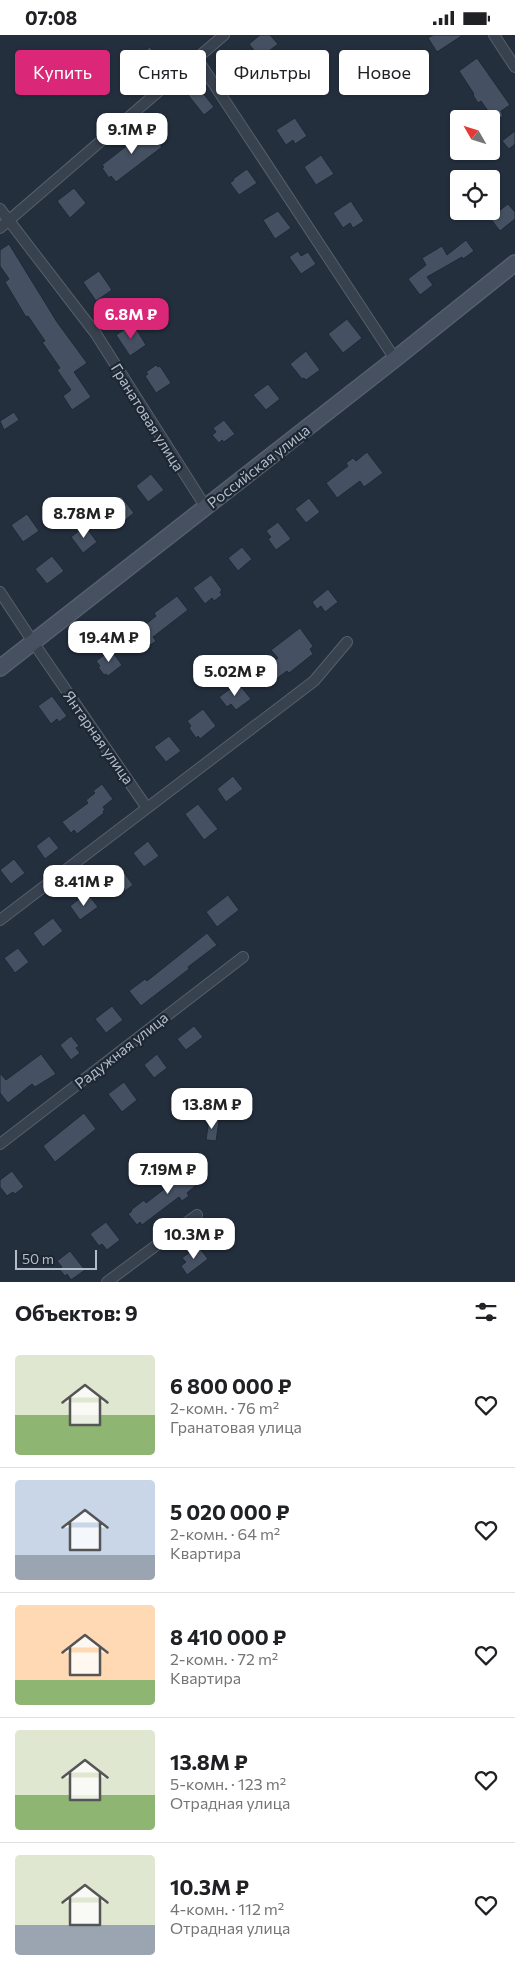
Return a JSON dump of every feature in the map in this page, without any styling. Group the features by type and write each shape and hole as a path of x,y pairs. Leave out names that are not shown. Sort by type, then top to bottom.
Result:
{"main road":[{"name":"Российская улица","path":"0,667 515,263"}],"street":[{"path":"205,50 224,35"},
{"path":"494,35 515,67"},
{"path":"206,72 395,359"},
{"path":"4,224 152,95"},
{"name":"Гранатовая улица","path":"0,209 4,224 96,335 205,507"},
{"name":"Янтарная улица","path":"0,592 147,808"},
{"path":"0,921 314,681 347,642"},
{"name":"Радужная улица","path":"0,1144 242,957"},
{"path":"107,1282 197,1215"}],"building":[{"path":"260,35 270,35 278,44 270,50 254,50 249,44"},
{"path":"433,35 463,35 437,52 428,38"},
{"path":"477,58 510,105 501,111 503,116 500,118 500,110 487,110 481,101 478,103 459,71"},
{"path":"188,95 204,95 214,107 204,115"},
{"path":"295,118 307,136 295,144 293,140 286,145 276,130"},
{"path":"145,125 162,147 116,182 111,176 109,178 102,165 138,137 135,133"},
{"path":"515,131 515,144 509,149 502,141"},
{"path":"321,155 334,174 316,185 304,167"},
{"path":"247,169 257,183 239,195 230,183"},
{"path":"74,188 86,203 70,218 57,201"},
{"path":"351,201 364,221 353,228 350,223 343,228 333,213"},
{"path":"508,204 515,212 515,219 500,231 492,220 500,220 500,210"},
{"path":"278,211 291,228 275,239 263,220"},
{"path":"466,240 474,251 463,259 462,257 427,277 433,285 420,295 408,279 426,265 422,258 442,246 447,255"},
{"path":"9,244 57,322 87,363 74,372 91,397 72,410 63,396 71,390 57,370 60,368 42,342 45,341 28,316 26,317 5,282 9,279 0,266 0,250"},
{"path":"298,251 301,256 308,252 316,264 301,274 289,257"},
{"path":"99,271 112,290 96,301 83,282"},
{"path":"347,319 362,338 343,353 328,334"},
{"path":"133,324 146,345 130,356 116,335"},
{"path":"306,351 320,370 306,380 302,379 290,364"},
{"path":"156,365 160,366 171,383 156,393 145,376 148,374 146,372"},
{"path":"268,384 280,399 266,410 253,395"},
{"path":"14,412 19,420 4,430 0,421"},
{"path":"224,420 235,434 224,442 222,440 219,443 212,435 216,432 213,428"},
{"path":"367,452 383,473 364,487 360,481 337,498 326,483 348,466 346,463 353,458 356,461"},
{"path":"151,474 164,490 148,502 136,486"},
{"path":"121,496 134,513 116,527 103,510"},
{"path":"309,498 320,512 306,523 295,509"},
{"path":"27,514 39,531 23,542 11,525"},
{"path":"278,522 291,539 276,550 268,539 271,537 266,531"},
{"path":"85,526 97,542 83,553 71,537"},
{"path":"242,547 252,559 238,571 228,558"},
{"path":"52,556 64,571 47,584 35,569"},
{"path":"211,575 222,590 220,592 222,595 214,601 212,598 205,604 193,588"},
{"path":"328,589 338,602 325,612 321,606 317,609 312,602"},
{"path":"177,596 188,610 153,637 156,641 149,646 147,643 139,649 130,637 156,616 154,613"},
{"path":"300,628 313,646 310,649 313,654 289,673 287,671 264,688 255,676 278,658 271,650"},
{"path":"111,650 122,665 108,676 104,675 96,661"},
{"path":"238,683 251,699 236,710 231,704 227,707 219,697"},
{"path":"52,696 67,716 59,722 57,719 51,724 38,706"},
{"path":"203,709 216,726 200,739 198,736 196,738 189,728 191,726 187,721"},
{"path":"169,736 181,751 166,762 154,747"},
{"path":"233,776 243,789 226,802 217,789"},
{"path":"102,784 113,799 103,807 104,813 77,834 74,830 71,833 62,822 88,803 86,800"},
{"path":"198,804 218,829 204,840 185,814"},
{"path":"49,836 59,848 45,859 36,846"},
{"path":"148,841 159,856 144,867 133,853"},
{"path":"14,859 25,873 11,884 0,870"},
{"path":"118,864 133,885 125,891 122,888 114,894 105,882 112,877 108,872"},
{"path":"87,893 98,907 80,920 70,906"},
{"path":"228,895 239,910 217,927 206,912"},
{"path":"53,918 63,931 43,947 33,933"},
{"path":"207,933 217,945 141,1006 129,991 145,979 147,981"},
{"path":"18,948 29,962 15,973 4,958"},
{"path":"112,1006 123,1020 106,1033 95,1019"},
{"path":"194,1026 203,1037 186,1050 177,1039"},
{"path":"71,1036 79,1046 76,1048 80,1053 71,1060 60,1045"},
{"path":"41,1054 56,1074 35,1087 32,1084 8,1103 0,1093 0,1073 6,1080"},
{"path":"157,1054 167,1068 154,1078 144,1065"},
{"path":"124,1082 137,1100 122,1112 108,1094"},
{"path":"84,1113 96,1129 55,1162 43,1146"},
{"path":"209,1119 219,1121 216,1141 206,1140"},
{"path":"188,1161 203,1179 187,1193 189,1196 182,1201 179,1197 142,1225 140,1222 137,1225 128,1214 131,1210 144,1200 146,1203 180,1177 175,1172"},
{"path":"12,1171 24,1187 15,1194 13,1192 7,1196 0,1187 0,1180"},
{"path":"106,1222 120,1240 107,1250 102,1244 99,1246 90,1234"},
{"path":"198,1246 208,1259 187,1275 181,1266 186,1262 182,1258"},
{"path":"70,1251 85,1270 71,1280 67,1274 65,1276 59,1269 62,1267 57,1261"}]}
